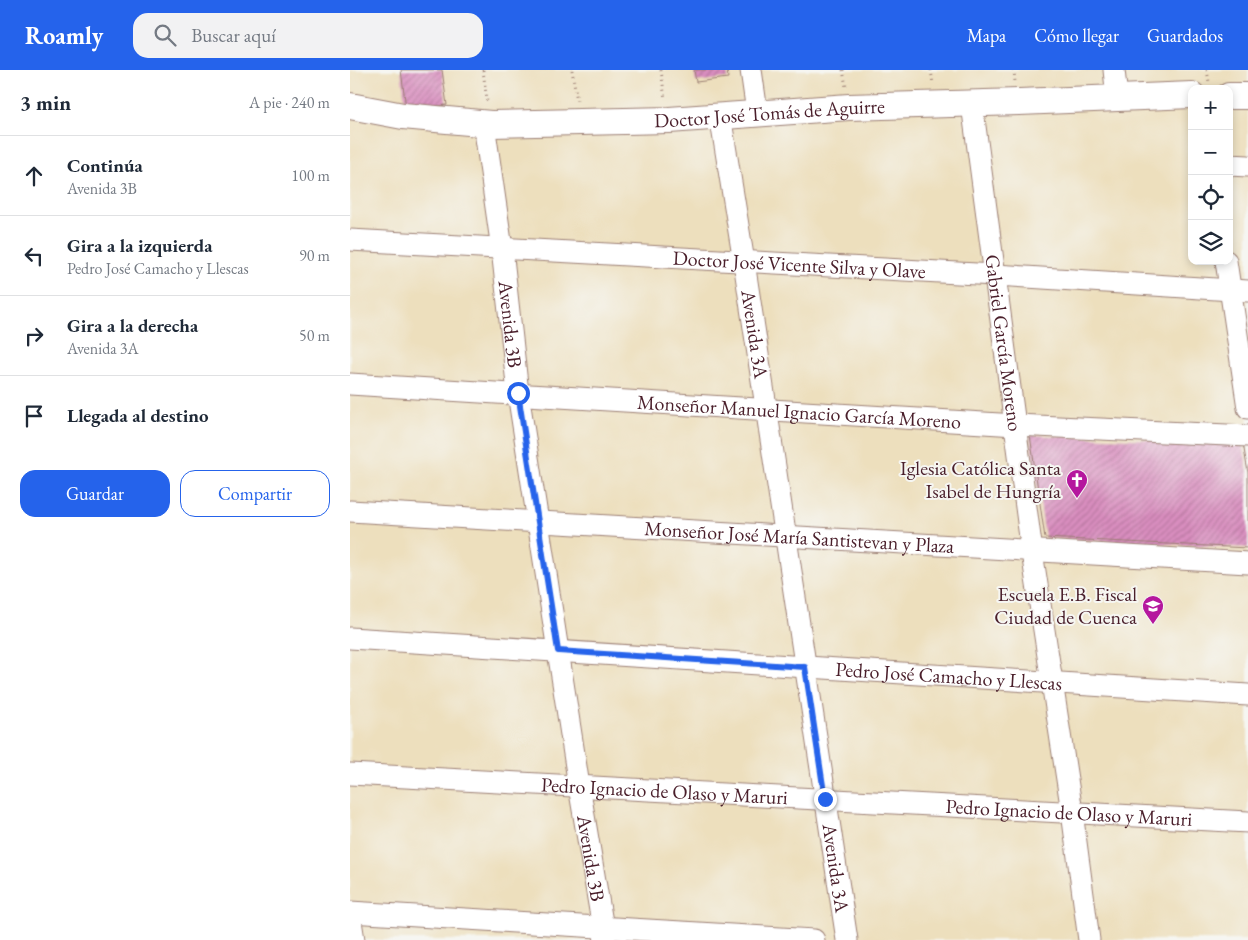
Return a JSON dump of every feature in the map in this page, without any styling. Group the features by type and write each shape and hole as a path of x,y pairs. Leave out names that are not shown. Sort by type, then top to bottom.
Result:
{"street":[{"path":"751,70 757,112"},
{"path":"1114,70 1117,98"},
{"name":"Doctor José Tomás de Aguirre","path":"350,106 402,116 487,124 669,120 849,106 972,104 1188,95"},
{"path":"1233,96 1248,96"},
{"name":"Gabriel García Moreno","path":"972,104 1032,552 1072,812 1089,940"},
{"name":"Avenida 3A","path":"720,115 767,409 847,940"},
{"name":"Avenida 3B","path":"487,124 518,393 604,934"},
{"path":"1233,165 1248,166"},
{"name":"Doctor José Vicente Silva y Olave","path":"350,240 995,275 1239,291"},
{"path":"1228,265 1239,291 1248,408"},
{"name":"Monseñor Manuel Ignacio García Moreno","path":"350,384 1016,425 1248,436"},
{"name":"Monseñor José María Santistevan y Plaza","path":"350,511 1032,552 1248,563"},
{"name":"Pedro José Camacho y Llescas","path":"350,638 1248,695"},
{"name":"Pedro Ignacio de Olaso y Maruri","path":"350,774 1248,822"},
{"path":"354,940 350,914 604,934 814,940"}],"path":[{"path":"483,70 487,124"},
{"path":"572,70 580,122"},
{"path":"661,70 669,120"}],"building":[{"path":"401,70 442,70 447,105 406,108"},
{"path":"694,70 727,70 728,78 696,82"},
{"path":"1030,435 1243,443 1248,473 1248,548 1045,538"}],"place":[{"name":"Iglesia Católica Santa Isabel de Hungría","path":"1077,499"},
{"name":"Escuela E.B. Fiscal Ciudad de Cuenca","path":"1153,625"}],"route":[{"path":"518,393 558,651 805,667 825,799"}]}
